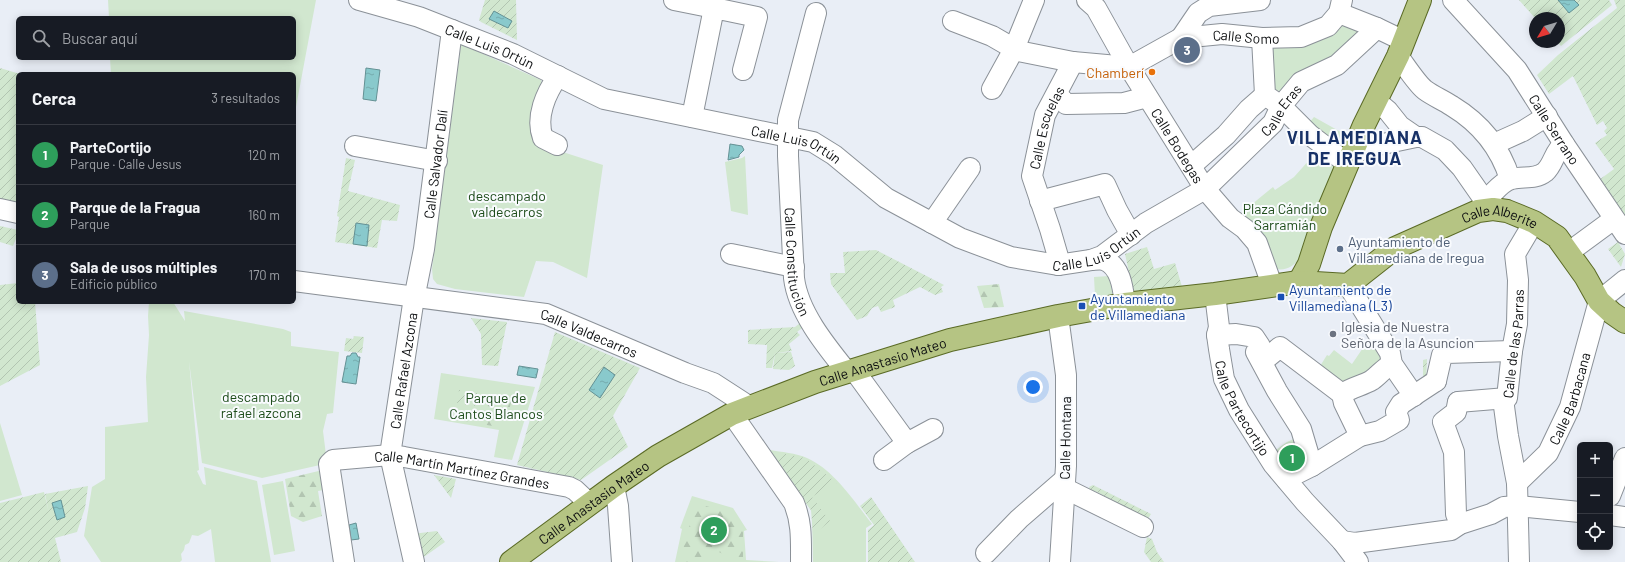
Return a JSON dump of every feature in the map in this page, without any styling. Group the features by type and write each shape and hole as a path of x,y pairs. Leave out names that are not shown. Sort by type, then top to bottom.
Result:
{"main road":[{"path":"1348,285 1299,282 1309,264 1321,226 1349,160 1401,48 1420,0"},
{"name":"Calle Alberite","path":"1348,285 1395,248 1482,206 1507,211 1534,222 1557,237 1569,252 1600,301 1612,313 1625,322"},
{"name":"Calle Anastasio Mateo","path":"511,562 614,486 658,456 736,413 815,382 950,340 1058,316 1125,304 1215,294 1299,282"}],"street":[{"name":"Calle Luis Ortún","path":"360,0 419,17 513,54 604,99 813,142 834,155 886,198 960,238 1011,257 1058,265 1091,260 1102,256 1146,223 1205,189"},
{"path":"674,0 757,17 743,70"},
{"path":"992,89 1014,49 1034,0"},
{"name":"Calle Bodegas","path":"1087,0 1096,8 1128,67 1205,189 1230,218 1245,229 1257,243 1272,286"},
{"path":"1181,38 1198,13 1209,6 1260,0"},
{"name":"Calle Serrano","path":"1453,0 1517,70 1564,144 1620,226 1569,252"},
{"path":"1340,4 1377,28 1401,48 1424,90 1453,106 1473,121 1494,144 1505,163 1510,179"},
{"name":"Calle Somo","path":"1128,67 1181,38 1222,34 1262,38 1301,38 1328,26 1340,4"},
{"path":"692,117 714,8"},
{"name":"Calle Constitución","path":"816,13 788,120 796,292 808,317 836,359 851,371 907,443"},
{"path":"953,21 992,36 1014,49 1073,62 1128,67"},
{"name":"Calle Eras","path":"1205,189 1273,123 1273,101 1301,82 1337,65 1377,28"},
{"name":"Calle Salvador Dalí","path":"415,297 424,249 452,30"},
{"path":"1262,38 1273,101 1310,135 1349,160 1364,148 1422,137 1445,150 1462,168 1482,206 1510,179 1533,178 1544,173 1550,167 1559,148 1564,144"},
{"name":"Calle Escuelas","path":"1058,265 1059,260 1050,229 1032,176 1045,115 1073,62"},
{"path":"557,145 543,138 540,131 540,120 549,88 558,76"},
{"path":"1057,94 1066,104 1124,104 1147,97"},
{"path":"1191,166 1226,136 1249,109 1273,101"},
{"path":"1376,101 1388,111 1400,126 1416,137"},
{"path":"1494,144 1524,131 1547,116"},
{"path":"355,146 436,161"},
{"path":"932,223 970,168"},
{"path":"1040,201 1105,184 1131,235"},
{"path":"0,209 16,213"},
{"name":"Calle de las Parras","path":"1518,562 1518,483 1508,436 1503,399 1507,398 1516,324 1518,280 1515,254 1534,222"},
{"path":"731,254 794,267"},
{"path":"1091,260 1104,260 1114,268 1122,283 1125,304"},
{"path":"1600,301 1625,280"},
{"name":"Calle Valdecarros","path":"296,281 546,314 713,383 736,413"},
{"path":"1348,285 1390,353 1392,364 1414,396"},
{"name":"Calle Partecortijo","path":"1215,294 1219,327 1218,335 1224,379 1244,417 1273,464 1342,541 1358,562"},
{"name":"Calle Rafael Azcona","path":"414,562 390,455 415,297"},
{"name":"Calle Barbacana","path":"1518,483 1548,453 1570,407 1600,301"},
{"name":"Calle Hontana","path":"1058,316 1066,375 1064,484 1060,562"},
{"path":"1218,335 1236,334 1254,337 1260,346 1256,352 1277,391 1301,429 1312,466"},
{"path":"1262,362 1280,347 1342,394 1344,403 1360,436"},
{"path":"1286,479 1312,466 1360,436 1380,430 1399,420 1396,412 1401,404 1436,381 1442,355 1446,353 1512,351"},
{"path":"1342,394 1350,388 1370,381 1392,364"},
{"path":"1436,381 1446,385 1454,400 1458,402 1503,399"},
{"path":"1458,402 1456,412 1443,422 1454,452 1456,514 1460,524"},
{"path":"736,413 793,521 794,562"},
{"path":"736,413 794,502 801,527 801,562"},
{"path":"884,460 907,443 933,429"},
{"name":"Calle Martín Martínez Grandes","path":"344,562 329,464 333,460 390,455 569,487 575,490 590,504"},
{"path":"1613,488 1625,458"},
{"path":"986,553 1051,489 1064,484 1143,527"},
{"path":"614,486 618,506 622,562"},
{"path":"1342,541 1356,543 1451,530 1460,524 1491,514 1504,507 1518,506 1577,512"},
{"path":"1613,515 1625,517"}],"green space":[{"path":"108,0 316,0 296,107 296,72 111,72 110,60 296,60 296,16 109,16"},
{"path":"485,0 516,0 517,40 479,20"},
{"path":"1519,0 1609,0 1612,5 1565,43 1565,12 1530,12"},
{"path":"1614,0 1625,0 1625,224 1595,183 1614,169 1595,143 1607,135 1604,131 1607,128 1603,121 1597,125 1573,76 1549,94 1537,75 1558,55 1617,8"},
{"path":"1340,18 1369,30 1282,92 1273,89 1266,58 1275,47"},
{"name":"descampado valdecarros","path":"461,44 541,80 543,86 535,143 603,165 587,278 553,262 536,261 524,297 455,289 437,284 433,279 432,269"},
{"path":"0,68 16,73 16,204 0,200"},
{"name":"Plaza Cándido Sarramián","path":"1314,117 1348,136 1300,257 1296,263 1290,267 1276,269 1260,229 1256,224 1240,214 1273,187 1275,190 1294,177 1320,148 1302,131"},
{"path":"745,156 748,215 731,211 725,162"},
{"path":"346,158 355,160 348,191 400,205 397,221 382,220 377,248 335,242 339,217 337,216"},
{"path":"0,226 16,230 16,239 13,246 0,242"},
{"path":"1618,242 1625,254 1621,267 1608,249"},
{"path":"1147,247 1154,269 1175,263 1183,290 1135,299 1125,254"},
{"path":"876,250 944,285 941,287 943,292 935,295 920,287 893,300 895,307 881,312 878,306 872,308 867,316 857,320 831,284 830,273 845,273 843,252"},
{"path":"1109,276 1113,295 1095,296 1094,277"},
{"path":"16,283 16,304 35,304 40,365 0,386 0,285"},
{"path":"999,284 1004,307 984,308 977,286"},
{"name":"descampado rafael azcona","path":"149,304 174,304 185,321 184,311 283,329 291,332 291,346 339,352 333,413 327,414 323,431 326,455 320,465 262,478 202,463 189,361 199,470 197,471 203,484 206,485 204,467 257,481 271,562 215,562 211,529 198,536 192,535 189,543 185,545 181,554 182,560 180,562 101,562 84,536 92,487 105,479 105,427 148,422 146,377 149,335"},
{"path":"471,318 507,322 498,366 482,365 481,334"},
{"path":"800,323 803,327 797,332 800,335 789,344 792,351 775,353 772,368 766,368 767,345 748,344 748,330 795,327"},
{"path":"555,332 640,368 613,416 628,447 581,480 517,465"},
{"path":"354,336 364,337 362,353 344,351 346,338 353,339"},
{"path":"1367,342 1372,342 1381,359 1366,376 1341,382 1317,371 1327,355 1329,356 1334,350 1352,364"},
{"path":"791,352 795,366 789,370 773,369 775,353"},
{"path":"1427,359 1426,381 1423,379 1423,360"},
{"name":"Parque de Cantos Blancos","path":"441,373 535,387 512,460 494,457 499,430 434,419"},
{"path":"459,390 484,394 483,401 474,406 457,404"},
{"path":"486,394 512,398 509,411 490,408 485,402"},
{"path":"456,407 473,409 479,417 478,424 454,419"},
{"path":"490,412 508,415 505,428 481,424 483,417"},
{"path":"0,423 22,495 0,501"},
{"path":"1298,437 1308,462 1288,473 1273,452 1287,442"},
{"path":"770,450 803,456 817,463 835,478 851,496 872,524 866,528 866,562 813,562 812,512"},
{"path":"781,453 805,458 837,483 831,484 812,497 830,521 813,535 811,510 775,458"},
{"path":"327,469 329,489 318,491 322,516 303,522 291,516 285,479"},
{"path":"434,475 456,479 451,498"},
{"path":"283,481 295,551 274,555 262,485"},
{"path":"1093,485 1151,514 1148,519 1095,491 1090,491 1089,487"},
{"path":"88,486 85,508 77,532 55,538 61,562 0,562 0,503 44,492 49,513 45,494"},
{"path":"692,496 733,508 747,530 744,531 746,560 779,562 675,562 682,529 680,528"},
{"path":"871,497 915,562 868,562 868,530 874,525 860,506"},
{"path":"696,504 732,512 743,530 743,558 727,559 720,553 712,552 705,555 698,562 679,562"},
{"path":"437,531 445,542 421,559 412,534"},
{"path":"1147,537 1152,539 1157,552 1164,562 1151,562 1144,552"}],"water":[{"path":"1558,0 1574,0 1579,5 1569,13"},
{"path":"494,11 512,21 508,28 489,19"},
{"path":"366,68 380,70 376,101 363,99"},
{"path":"730,144 742,146 744,150 739,157 728,160"},
{"path":"356,223 369,225 367,246 353,244"},
{"path":"352,353 356,353 358,357 360,357 356,384 342,382 347,356 350,356"},
{"path":"519,366 538,369 536,378 517,375"},
{"path":"604,367 615,375 600,398 589,390"},
{"path":"61,500 65,517 57,520 52,503"},
{"path":"356,523 359,539 351,540 349,525"}],"place":[{"name":"Sala de usos múltiples","path":"1187,50"},
{"name":"Chamberí","path":"1152,72"},
{"name":"Ayuntamiento de Villamediana de Iregua","path":"1340,249"},
{"name":"Ayuntamiento de Villamediana (L3)","path":"1281,297"},
{"name":"Ayuntamiento de Villamediana","path":"1082,306"},
{"name":"Iglesia de Nuestra Señora de la Asuncion","path":"1333,334"},
{"name":"ParteCortijo","path":"1292,458"},
{"name":"Parque de la Fragua","path":"714,530"}],"district":[{"name":"VILLAMEDIANA DE IREGUA","path":"1355,147"}]}
